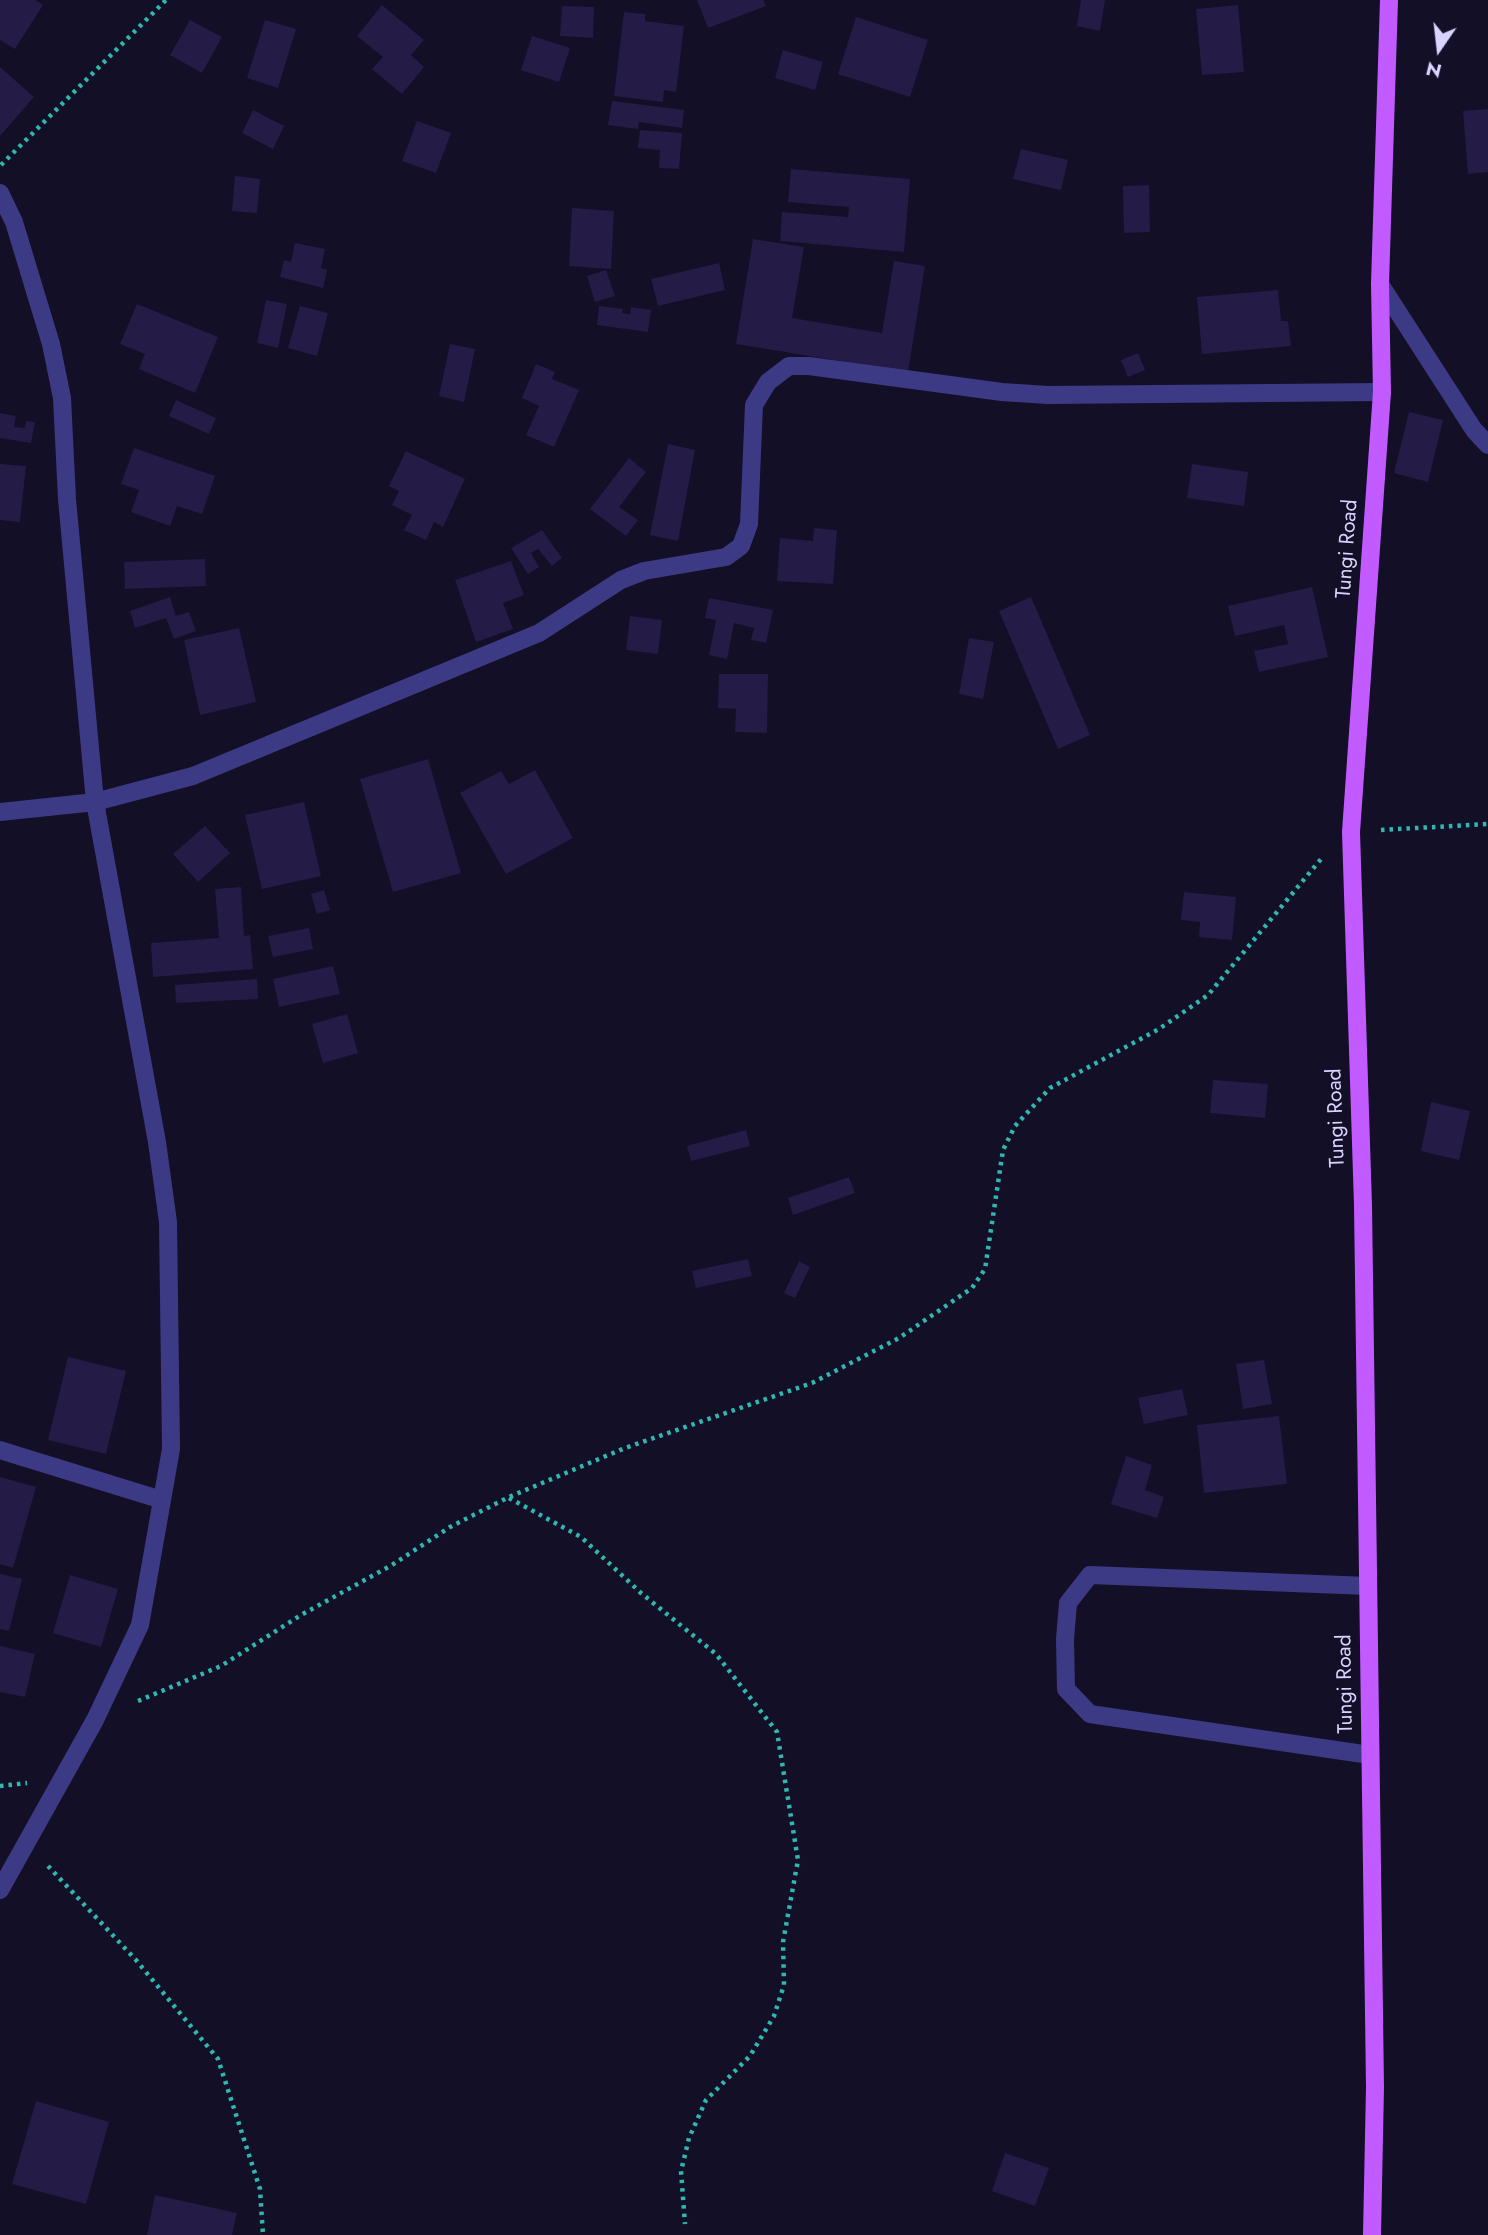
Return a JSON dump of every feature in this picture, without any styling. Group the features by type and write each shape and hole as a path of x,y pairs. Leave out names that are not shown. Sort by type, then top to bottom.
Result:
{"main road":[{"name":"Tungi Road","path":"1372,2235 1375,2087 1363,1205 1352,827 1382,392 1380,284 1389,0"}],"street":[{"path":"0,193 14,222 51,344 62,398 67,499 95,802 157,1142 168,1222 171,1449 140,1625 95,1720 0,1889"},
{"path":"1380,284 1474,429 1488,445"},
{"path":"0,812 95,802 193,776 539,633 633,576 726,557 741,546 749,524 754,405 768,382 789,366 809,366 1048,395 1382,392"},
{"path":"0,1450 162,1500"},
{"path":"1368,1586 1090,1575 1068,1603 1065,1639 1066,1689 1090,1714 1370,1755"}],"path":[{"path":"0,166 166,0"},
{"path":"95,1720 221,1666 301,1615 392,1565 450,1527 509,1497 625,1448 812,1383 899,1338 972,1288 985,1269 1003,1150 1015,1126 1050,1088 1159,1029 1208,995 1352,827 1488,824"},
{"path":"509,1497 581,1537 641,1593 716,1654 778,1732 798,1860 783,1942 784,1984 774,2016 756,2046 706,2101 690,2138 681,2171 685,2224"},
{"path":"26,1842 136,1960 218,2060 260,2189 264,2235"}],"building":[{"path":"0,0 36,0 43,5 15,49 0,40"},
{"path":"697,0 763,0 766,6 708,28"},
{"path":"1081,0 1105,0 1100,31 1077,26"},
{"path":"382,5 424,40 411,55 424,67 402,94 372,69 383,57 357,36"},
{"path":"1238,5 1244,72 1202,75 1196,9"},
{"path":"562,6 594,7 593,38 560,36"},
{"path":"624,12 645,14 645,21 684,26 676,92 664,90 663,102 614,96"},
{"path":"856,17 928,40 910,97 838,74"},
{"path":"190,20 222,37 202,73 170,55"},
{"path":"265,20 296,29 278,88 247,78"},
{"path":"532,36 570,48 559,82 521,70"},
{"path":"783,50 823,62 815,90 775,78"},
{"path":"0,67 34,97 0,136"},
{"path":"612,101 684,110 682,128 639,122 638,129 608,125"},
{"path":"1488,109 1488,172 1468,174 1463,111"},
{"path":"253,110 284,126 273,149 242,133"},
{"path":"417,121 451,133 436,173 402,161"},
{"path":"640,130 682,133 679,169 659,168 660,150 638,148"},
{"path":"1021,149 1068,160 1061,190 1013,179"},
{"path":"791,169 910,179 904,252 780,241 782,212 848,217 849,207 788,202"},
{"path":"235,176 260,179 257,213 232,211"},
{"path":"1149,185 1150,232 1124,233 1123,186"},
{"path":"572,208 614,211 611,269 569,266"},
{"path":"753,239 804,247 792,318 882,333 894,261 925,266 908,372 736,344"},
{"path":"295,243 325,249 321,268 327,270 323,288 280,277 284,260 291,262"},
{"path":"719,263 725,290 658,306 651,279"},
{"path":"606,270 615,296 595,302 587,276"},
{"path":"1278,290 1281,321 1288,321 1291,346 1202,354 1197,297"},
{"path":"266,300 287,304 278,348 257,343"},
{"path":"137,304 218,337 195,393 139,369 145,354 120,344"},
{"path":"300,306 328,313 317,356 288,348"},
{"path":"599,306 623,309 622,313 630,314 631,307 651,310 648,332 597,325"},
{"path":"450,344 475,349 464,402 439,396"},
{"path":"1138,353 1145,370 1128,377 1121,360"},
{"path":"536,364 555,372 552,379 579,390 554,447 526,435 539,406 522,398"},
{"path":"176,400 216,418 209,434 169,416"},
{"path":"1409,412 1443,420 1428,482 1394,473"},
{"path":"0,413 16,416 14,427 25,428 26,421 35,422 31,443 0,438"},
{"path":"668,444 695,450 678,541 650,535"},
{"path":"134,448 215,476 202,514 177,506 170,526 131,512 139,490 121,484"},
{"path":"406,451 465,479 443,527 434,522 426,540 404,530 412,515 392,505 399,491 389,486"},
{"path":"629,458 646,472 619,507 638,520 626,536 590,509"},
{"path":"0,464 26,466 20,522 0,520"},
{"path":"1192,464 1248,472 1244,506 1187,498"},
{"path":"814,528 837,530 833,584 777,581 780,538 813,541"},
{"path":"542,530 562,558 552,566 538,549 531,553 539,567 528,574 511,548"},
{"path":"205,559 206,586 125,589 124,562"},
{"path":"511,561 524,595 503,603 513,629 476,642 455,580"},
{"path":"1312,587 1328,657 1259,672 1254,651 1288,644 1284,625 1235,636 1228,606"},
{"path":"170,597 176,616 189,612 196,631 174,639 166,618 135,628 130,611"},
{"path":"1031,597 1090,735 1058,749 999,611"},
{"path":"709,598 773,610 766,643 751,640 754,628 734,623 727,659 709,655 716,620 705,618"},
{"path":"630,616 662,620 658,654 626,650"},
{"path":"239,628 256,702 200,715 184,640"},
{"path":"969,638 994,642 983,699 959,694"},
{"path":"719,674 768,674 767,733 735,732 736,709 718,708"},
{"path":"428,759 461,873 393,892 360,779"},
{"path":"535,770 573,838 506,874 460,793 501,771 509,784"},
{"path":"304,802 321,876 262,889 245,815"},
{"path":"205,826 230,853 198,882 173,854"},
{"path":"241,887 244,936 250,935 253,969 153,977 151,943 219,938 215,889"},
{"path":"324,890 330,910 317,914 311,894"},
{"path":"1184,892 1236,897 1232,940 1199,937 1200,922 1181,920"},
{"path":"309,928 313,949 273,957 268,936"},
{"path":"333,966 340,994 279,1007 273,979"},
{"path":"257,979 258,999 176,1003 175,985"},
{"path":"347,1014 358,1053 323,1063 312,1024"},
{"path":"1213,1080 1268,1084 1265,1118 1210,1113"},
{"path":"1431,1102 1470,1111 1459,1160 1421,1151"},
{"path":"746,1130 750,1146 691,1161 687,1146"},
{"path":"849,1177 855,1193 793,1215 788,1198"},
{"path":"748,1259 752,1276 696,1288 692,1271"},
{"path":"799,1261 810,1267 795,1298 784,1293"},
{"path":"68,1357 126,1371 106,1454 48,1440"},
{"path":"1264,1360 1272,1404 1243,1409 1236,1364"},
{"path":"1182,1389 1188,1415 1144,1424 1138,1398"},
{"path":"1279,1416 1287,1484 1204,1493 1197,1425"},
{"path":"1126,1456 1152,1465 1145,1490 1164,1497 1157,1518 1111,1504"},
{"path":"0,1477 36,1487 13,1568 0,1564"},
{"path":"0,1574 22,1579 9,1631 0,1629"},
{"path":"70,1575 118,1589 101,1647 53,1633"},
{"path":"0,1646 35,1654 25,1697 0,1692"},
{"path":"36,2101 109,2122 86,2204 12,2184"},
{"path":"1005,2153 1049,2168 1035,2206 992,2191"},
{"path":"155,2195 237,2213 232,2235 147,2235"}]}
